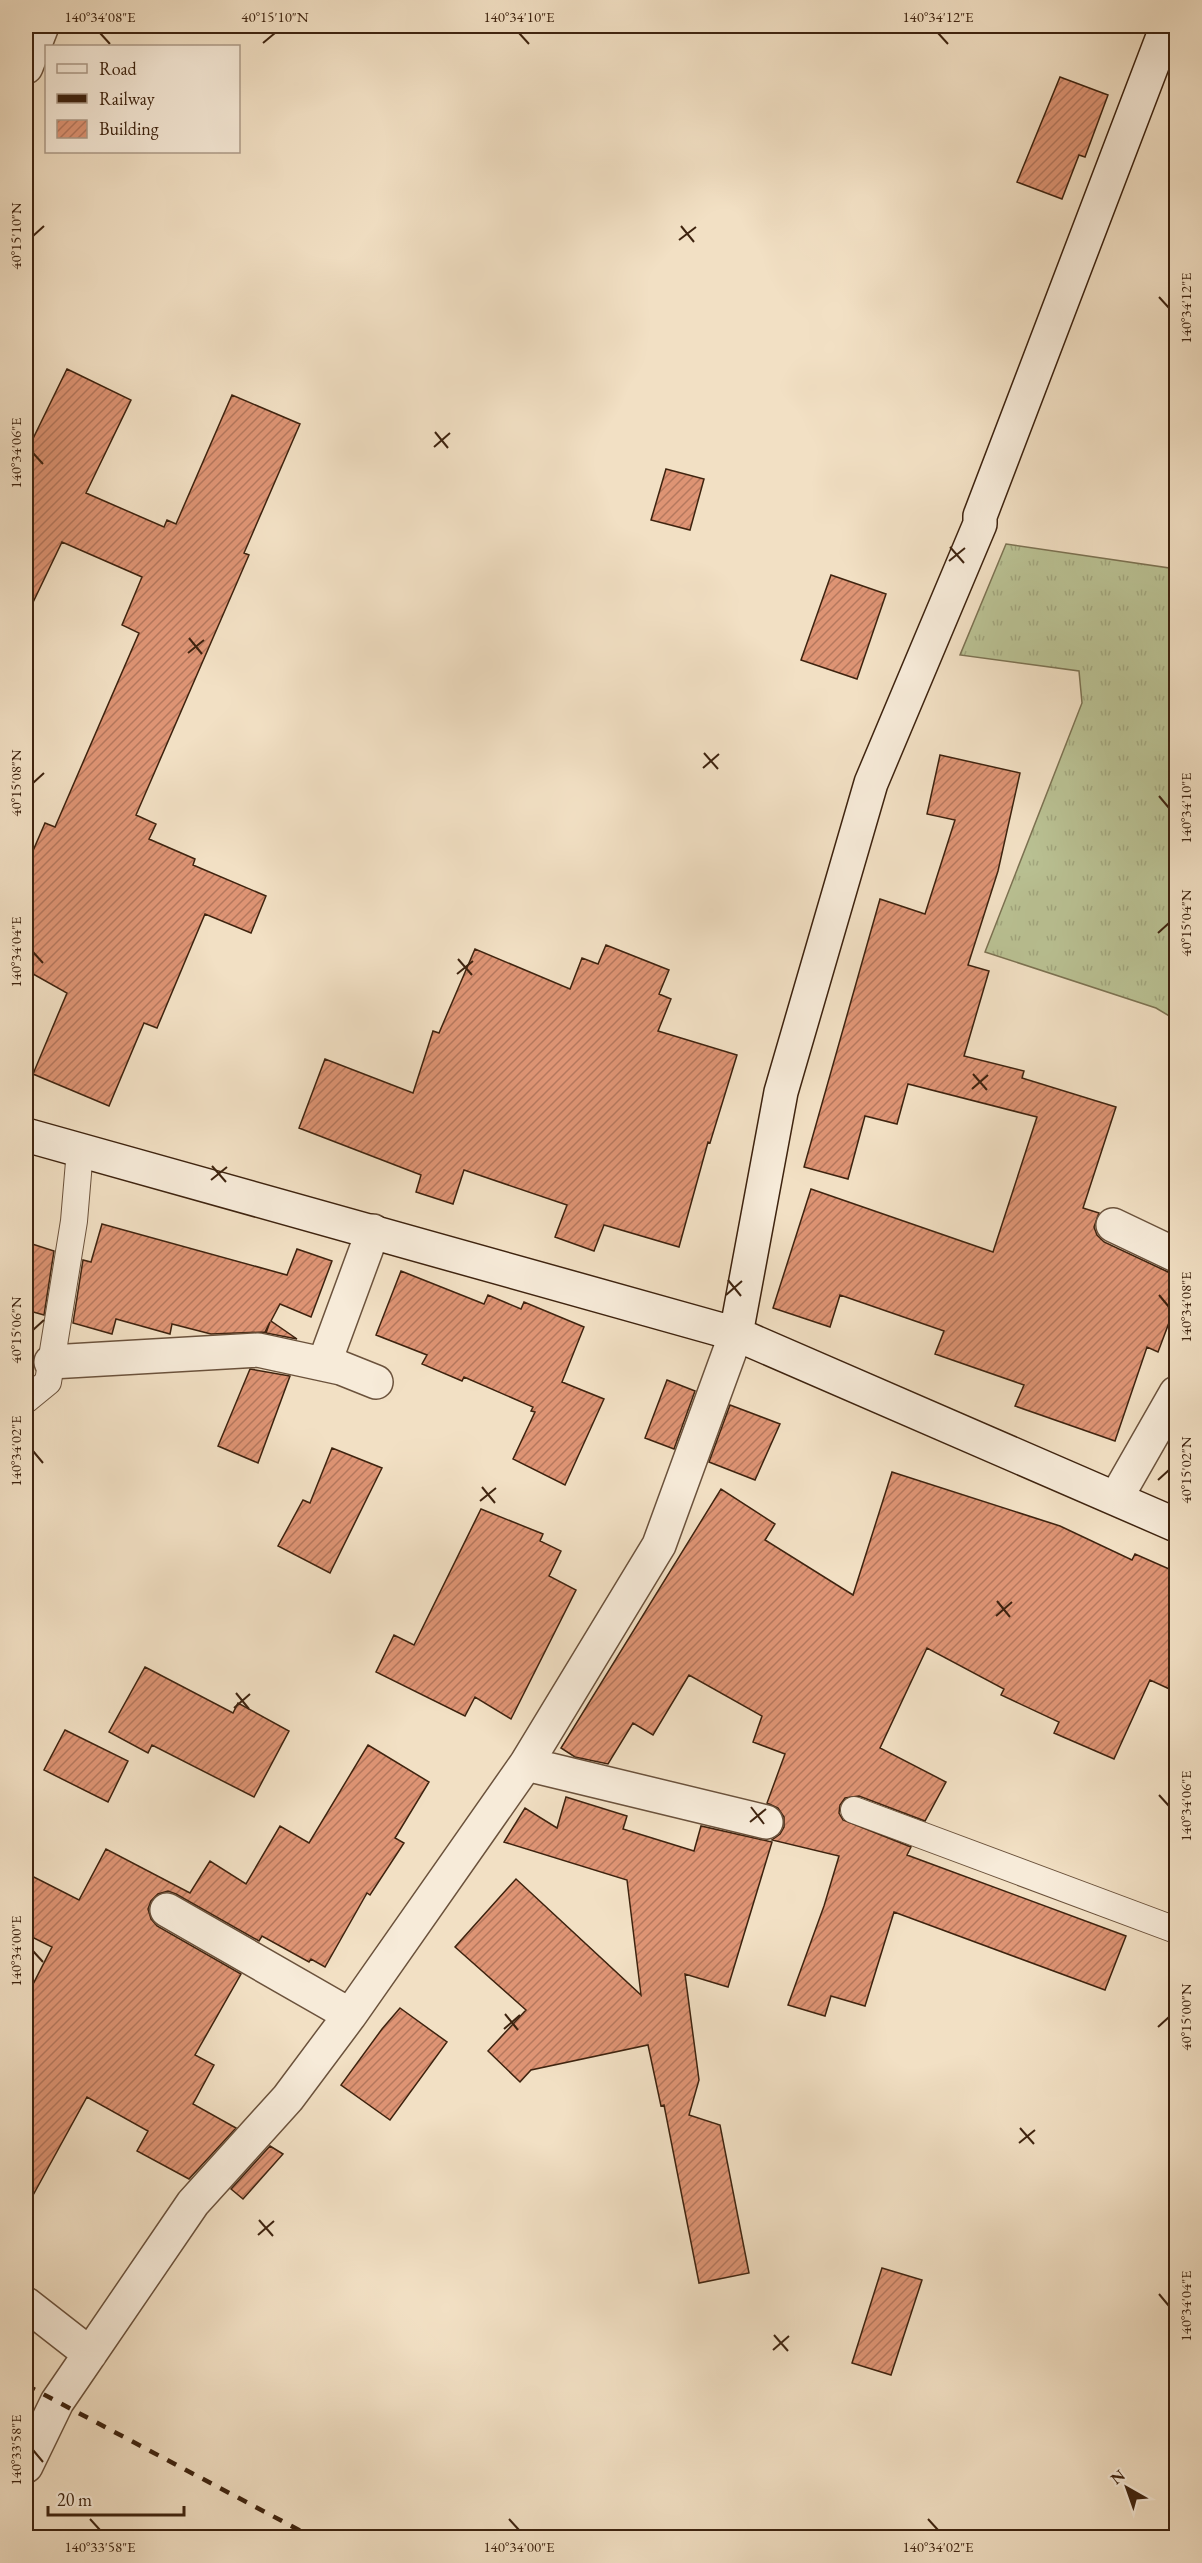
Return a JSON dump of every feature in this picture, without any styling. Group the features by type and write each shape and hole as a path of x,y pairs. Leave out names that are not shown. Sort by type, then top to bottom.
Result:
{"street":[{"path":"26,67 42,26"},
{"path":"26,2466 57,2402 194,2203 288,2098 350,2015 526,1764 659,1545 736,1334 781,1092 871,783 980,524 980,516 1167,26"},
{"path":"26,1135 736,1334 1176,1525"},
{"path":"1113,1225 1176,1255"},
{"path":"324,1364 373,1232"},
{"path":"51,1362 258,1350 340,1368 376,1382"},
{"path":"1116,1498 1176,1393"},
{"path":"526,1764 766,1822"},
{"path":"167,1910 350,2015"},
{"path":"26,2304 90,2354"}],"lane":[{"path":"26,1400 48,1382 74,1221 80,1150"},
{"path":"854,1810 1173,1929 1176,1926"}],"green space":[{"path":"1006,544 1176,569 1176,1020 1156,1008 985,952 1082,703 1079,671 960,655"}],"building":[{"path":"1060,77 1108,95 1085,157 1079,155 1062,199 1017,182"},
{"path":"67,369 131,400 86,493 164,527 167,520 176,524 232,395 300,424 244,553 249,555 136,815 156,824 149,839 195,859 193,865 266,896 251,933 205,914 157,1028 144,1023 109,1106 33,1074 67,993 26,970 26,867 45,823 55,827 139,633 122,625 142,577 62,542 26,617 26,453"},
{"path":"666,469 704,479 690,530 651,520"},
{"path":"831,575 886,594 857,679 801,660"},
{"path":"940,755 1020,773 998,871 968,965 989,971 964,1056 1024,1071 1022,1078 1116,1107 1083,1208 1099,1213 1094,1227 1097,1235 1104,1242 1176,1274 1176,1304 1158,1352 1147,1347 1115,1441 1015,1406 1024,1385 935,1354 944,1331 840,1295 830,1327 773,1308 811,1189 993,1252 1037,1117 908,1084 897,1124 865,1116 848,1179 804,1167 880,899 925,914 955,820 927,814"},
{"path":"606,945 669,970 659,994 671,999 658,1031 737,1055 710,1143 708,1142 679,1247 604,1225 594,1251 555,1237 567,1205 464,1170 453,1204 416,1192 421,1175 299,1128 325,1059 413,1093 433,1031 439,1033 475,949 570,989 582,958 598,964"},
{"path":"102,1224 287,1275 297,1249 332,1261 311,1317 280,1304 271,1321 297,1339 266,1333 270,1322 265,1332 211,1334 172,1324 170,1334 116,1319 112,1334 73,1323 83,1260 91,1262"},
{"path":"26,1242 54,1251 44,1315 26,1310"},
{"path":"401,1271 484,1304 488,1295 521,1309 524,1302 584,1327 562,1382 604,1399 565,1485 513,1459 535,1412 531,1411 533,1407 464,1377 462,1381 422,1364 427,1355 376,1335"},
{"path":"250,1369 290,1376 258,1463 218,1446"},
{"path":"667,1380 695,1391 674,1449 645,1438"},
{"path":"730,1405 780,1424 755,1480 709,1462"},
{"path":"332,1448 382,1468 330,1573 278,1546 303,1500 310,1503"},
{"path":"892,1472 1060,1526 1132,1560 1135,1554 1176,1572 1176,1692 1150,1680 1114,1759 1054,1733 1059,1722 1001,1695 1004,1689 927,1648 880,1748 946,1782 925,1821 859,1796 845,1798 840,1805 839,1813 843,1820 911,1847 907,1855 1126,1936 1105,1990 894,1912 865,2006 831,1996 825,2016 788,2005 824,1906 839,1856 772,1840 780,1834 784,1827 784,1817 778,1808 767,1803 785,1754 753,1742 762,1716 689,1675 653,1735 633,1723 608,1764 575,1757 561,1748 721,1489 775,1524 765,1540 853,1595"},
{"path":"481,1509 543,1534 540,1541 561,1551 549,1576 576,1590 511,1719 475,1697 465,1716 376,1672 394,1635 414,1645"},
{"path":"145,1667 233,1713 238,1703 289,1731 254,1797 152,1745 148,1753 109,1732"},
{"path":"65,1730 128,1761 108,1802 44,1770"},
{"path":"368,1745 429,1782 395,1838 404,1843 370,1895 367,1893 325,1967 311,1959 309,1962 262,1936 259,1941 168,1891 158,1894 151,1901 148,1909 151,1919 157,1926 241,1974 195,2055 214,2065 193,2104 236,2128 189,2179 137,2151 148,2131 87,2097 26,2208 26,1998 52,1947 26,1934 26,1873 79,1900 106,1849 190,1893 210,1861 246,1884 280,1826 309,1843"},
{"path":"566,1797 627,1816 623,1829 694,1851 701,1826 772,1842 728,1987 685,1974 699,2080 689,2115 720,2125 749,2273 699,2283 664,2105 661,2106 648,2045 531,2070 520,2082 488,2051 526,2010 455,1947 516,1879 641,1995 627,1880 504,1842 525,1808 557,1828"},
{"path":"400,2008 447,2042 390,2120 341,2085"},
{"path":"270,2146 283,2154 243,2199 231,2189"},
{"path":"882,2268 922,2280 891,2375 852,2363"}],"railway":[{"path":"26,2385 314,2538"}]}
